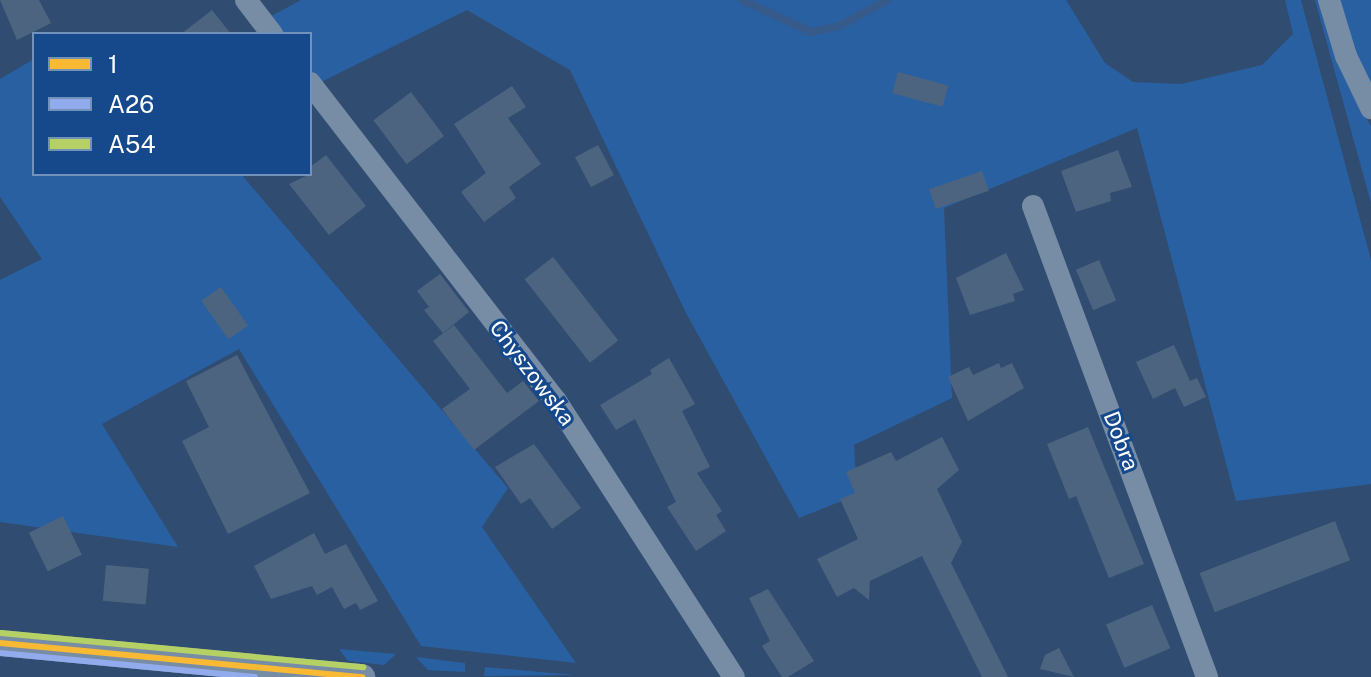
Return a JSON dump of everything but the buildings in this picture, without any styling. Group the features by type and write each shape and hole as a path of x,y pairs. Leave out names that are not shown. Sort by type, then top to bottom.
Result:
{"street":[{"path":"246,0 270,32"},
{"path":"1329,0 1346,56 1371,108"},
{"name":"Chyszowska","path":"312,86 556,401 734,677"},
{"name":"Dobra","path":"1033,206 1207,677"},
{"path":"0,643 362,677"}],"shaded area":[{"path":"301,0 1066,0 1105,63 1133,82 1181,84 1262,65 1293,34 1285,0 1301,0 1371,260 1371,484 1236,501 1137,128 944,208 952,398 854,445 857,495 799,518 686,313 570,70 467,10 317,84 312,78 312,32 272,32 262,21"},
{"path":"1315,0 1321,0 1346,80 1371,126 1371,203"},
{"path":"1340,0 1371,0 1371,95 1357,63"},
{"path":"32,60 32,176 243,176 508,488 482,527 576,663 421,646 239,349 102,424 178,547 0,522 0,280 42,259 0,197 0,79"},
{"path":"339,649 396,654 384,665 348,661"},
{"path":"416,657 465,663 465,672 428,670"},
{"path":"485,667 575,675 484,676"}],"waterway":[{"path":"742,0 811,32 839,26 888,0"}],"transit line":[{"name":"A54","path":"1,633 363,667"},
{"name":"1","path":"0,643 362,677"},
{"name":"A26","path":"0,653 255,677"}]}
